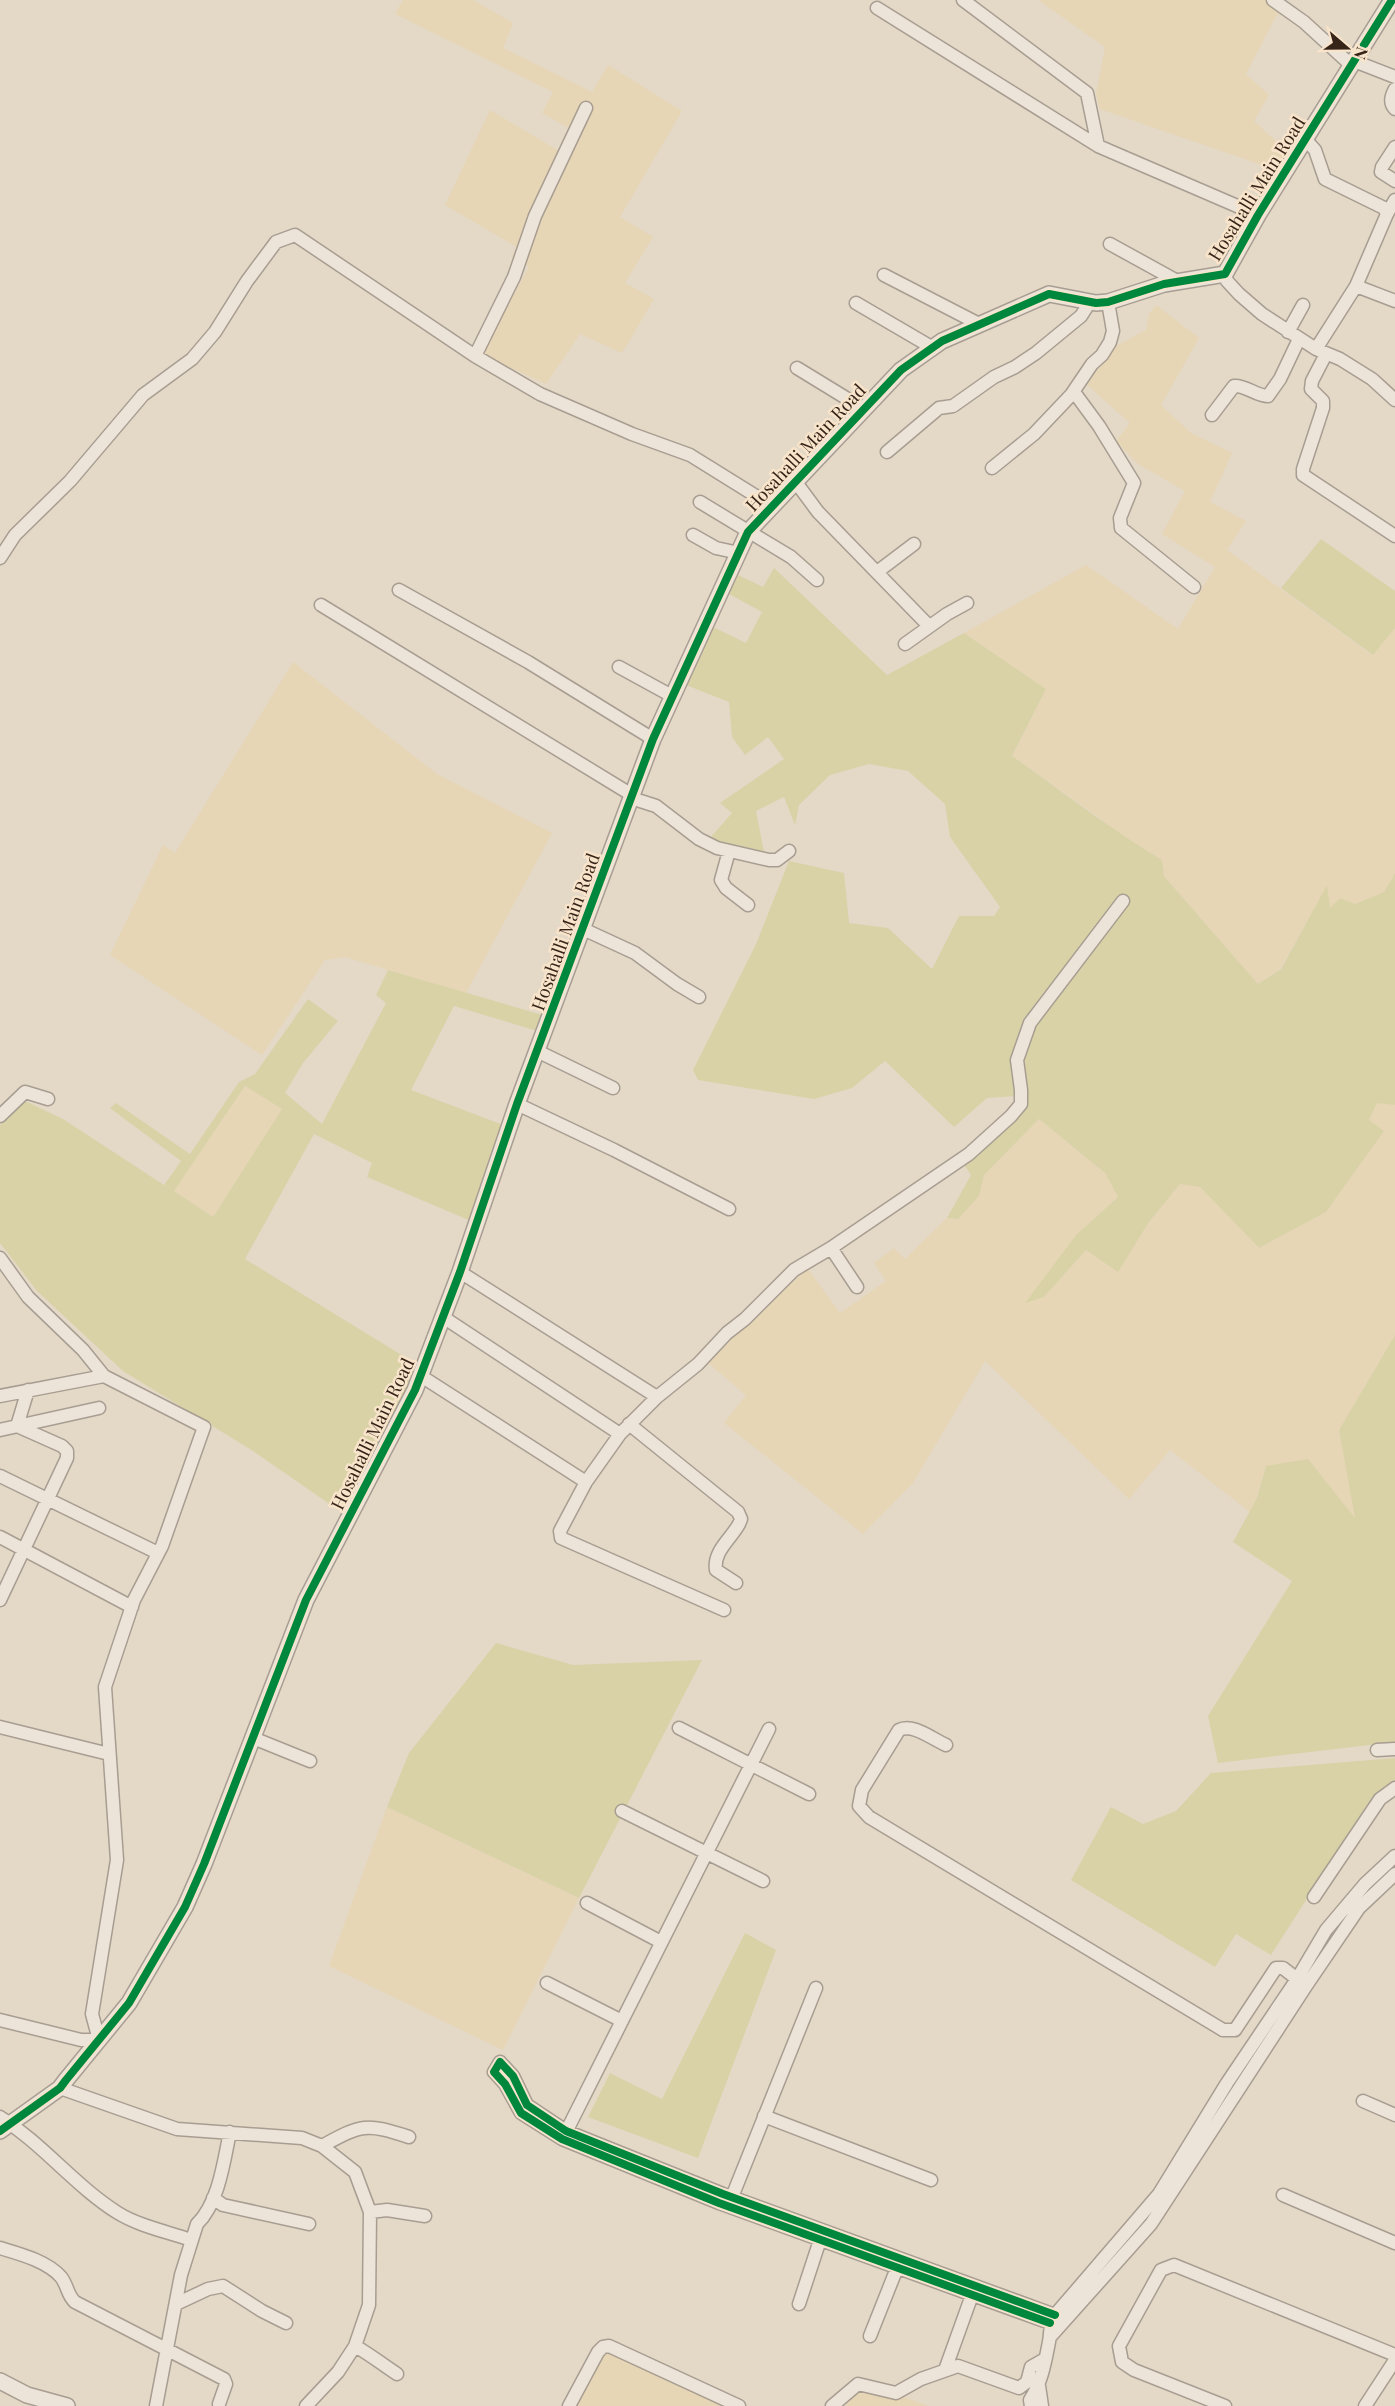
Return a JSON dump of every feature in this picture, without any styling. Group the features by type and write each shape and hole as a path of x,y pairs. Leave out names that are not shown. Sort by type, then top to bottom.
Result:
{"street":[{"path":"1273,0 1304,22 1352,63 1395,78"},
{"name":"Hosahalli Main Road","path":"3,2124 60,2088 129,2003 185,1907 306,1600 421,1376 460,1272 517,1104 584,929 652,739 748,532 901,370 933,348 979,324 1049,294 1090,302 1108,302 1179,282 1225,274 1258,215 1392,0"},
{"path":"971,2 1087,93 1098,146"},
{"path":"876,8 1098,146 1258,215"},
{"path":"1395,89 1390,97 1395,110"},
{"path":"475,356 514,277 535,216 586,108"},
{"path":"1305,139 1315,150 1325,179 1384,208 1387,214"},
{"path":"1395,147 1381,172 1395,180"},
{"path":"1395,200 1356,286 1321,352 1311,389 1323,401 1323,408 1303,469 1303,475 1395,536"},
{"path":"0,558 15,535 70,481 143,394 192,359 215,332 247,281 276,242 295,235 475,356 540,394 632,434 690,455 772,506"},
{"path":"1110,244 1179,282"},
{"path":"1225,274 1227,281 1239,294 1288,332 1321,352 1340,359 1372,379 1395,400"},
{"path":"884,275 979,324"},
{"path":"1356,286 1374,295 1395,301"},
{"path":"887,452 939,408 953,406 994,377 1015,368 1081,316 1090,302"},
{"path":"993,468 1034,434 1074,392 1092,364 1102,355 1110,342 1113,322 1108,302"},
{"path":"856,303 933,348"},
{"path":"1288,332 1304,305"},
{"path":"1212,415 1234,386 1268,396 1280,379 1299,339"},
{"path":"797,368 864,409"},
{"path":"1074,392 1099,426 1134,483 1120,518 1121,528 1194,587"},
{"path":"795,481 818,512 929,626"},
{"path":"700,502 791,557 817,580"},
{"path":"693,535 716,548 739,553"},
{"path":"878,572 914,544"},
{"path":"399,590 528,662 542,673 652,739"},
{"path":"905,644 967,603"},
{"path":"321,605 631,796 656,806 699,839 717,848 769,860 777,860 789,851"},
{"path":"619,667 672,696"},
{"path":"729,851 721,880 726,888 748,905"},
{"path":"724,1610 561,1538 560,1531 586,1482 629,1424 657,1397 698,1364 727,1333 745,1319 794,1270 831,1248 969,1154 1011,1116 1021,1104 1022,1090 1017,1060 1030,1023 1123,901"},
{"path":"584,929 635,953 699,997"},
{"path":"537,1051 613,1088"},
{"path":"0,1116 25,1092 48,1099"},
{"path":"517,1104 614,1150 729,1209"},
{"path":"831,1248 857,1287"},
{"path":"0,1258 28,1298 83,1350 104,1377 204,1426 158,1553 132,1607 105,1687 117,1860 92,2014 99,2040 81,2040 0,2020"},
{"path":"460,1272 657,1397"},
{"path":"443,1317 620,1434"},
{"path":"421,1376 586,1482"},
{"path":"0,1396 104,1377"},
{"path":"17,1426 28,1390"},
{"path":"0,1430 99,1408"},
{"path":"629,1424 738,1512 741,1519 739,1524 720,1550 715,1562 716,1570 736,1583"},
{"path":"0,1599 65,1464 67,1451 62,1446 17,1426"},
{"path":"0,1476 158,1553"},
{"path":"0,1537 132,1607"},
{"path":"946,1745 913,1728 905,1727 899,1730 862,1790 860,1806 864,1812 1223,2030 1235,2030 1276,1968 1283,1968 1301,1983"},
{"path":"0,1728 109,1754"},
{"path":"679,1728 809,1794"},
{"path":"564,2135 769,1729"},
{"path":"253,1738 310,1761"},
{"path":"1377,1750 1395,1749"},
{"path":"1314,1896 1380,1799 1395,1788"},
{"path":"622,1810 762,1881"},
{"path":"1050,2337 1151,2224 1301,1983 1326,1930 1365,1884 1395,1856"},
{"path":"1031,2406 1030,2400 1039,2386 1046,2359 1050,2337 1048,2335 1053,2319 1159,2194 1227,2084 1301,1983 1359,1908 1395,1874"},
{"path":"587,1903 662,1942"},
{"path":"547,1983 622,2021"},
{"path":"732,2197 816,1988"},
{"path":"497,2067 513,2076 527,2105 564,2135 719,2203 972,2295 1053,2319"},
{"path":"60,2088 177,2128 302,2138 322,2145 355,2172 370,2212 369,2305 355,2346 338,2372 306,2406"},
{"path":"1363,2101 1395,2115"},
{"path":"764,2116 931,2180"},
{"path":"3,2124 119,2213 192,2240"},
{"path":"322,2145 345,2133 366,2127 377,2127 409,2137"},
{"path":"156,2406 181,2275 197,2224 203,2219 213,2198 230,2132"},
{"path":"564,2135 1053,2319"},
{"path":"1283,2195 1395,2243"},
{"path":"213,2198 223,2205 309,2224"},
{"path":"370,2212 387,2210 424,2216"},
{"path":"799,2304 820,2240"},
{"path":"0,2248 48,2266 60,2276 69,2297 75,2302 224,2379 226,2384 219,2404"},
{"path":"1225,2406 1134,2370 1122,2362 1119,2346 1161,2270 1174,2265 1395,2355"},
{"path":"870,2336 897,2268"},
{"path":"176,2304 208,2289 223,2286 262,2311 286,2323"},
{"path":"945,2370 972,2295"},
{"path":"355,2346 372,2355 382,2365 397,2374"},
{"path":"569,2406 598,2352 603,2347 609,2346 739,2406"},
{"path":"832,2406 858,2384 896,2393 921,2379 958,2366 1019,2388 1027,2382 1031,2367 1046,2359"},
{"path":"1365,2406 1395,2360"},
{"path":"0,2380 27,2396 67,2406"},
{"path":"1039,2386 1042,2406"}],"shaded area":[{"path":"403,0 473,0 513,23 503,48 592,92 608,65 682,111 620,217 653,237 625,283 654,299 622,353 580,334 546,384 481,354 529,267 512,257 517,247 445,205 490,110 559,151 572,130 542,113 553,92 395,14"},
{"path":"1038,0 1267,0 1283,11 1276,16 1246,74 1269,95 1254,121 1290,154 1279,171 1100,109 1096,94 1105,47"},
{"path":"1156,305 1199,338 1161,405 1191,433 1232,453 1210,502 1246,521 1227,550 1372,655 1395,628 1395,873 1384,892 1355,904 1330,909 1327,886 1280,969 1258,984 1164,876 1162,860 1115,831 1012,756 1046,689 964,633 1086,565 1178,629 1215,567 1162,534 1185,491 1138,464 1116,441 1130,423 1086,384 1092,372 1111,355 1116,346 1146,330 1149,314"},
{"path":"1321,539 1395,591 1395,628 1373,655 1281,588"},
{"path":"774,568 887,675 964,633 1046,689 1012,756 1105,823 1162,860 1164,876 1258,984 1281,969 1327,885 1330,908 1340,898 1355,904 1384,892 1395,873 1395,1105 1377,1103 1369,1120 1384,1131 1326,1212 1259,1248 1200,1187 1180,1184 1149,1222 1118,1272 1086,1250 1044,1297 1025,1303 1076,1235 1118,1197 1105,1173 1039,1119 984,1175 979,1196 958,1219 947,1218 971,1175 963,1163 1021,1108 1027,1095 987,1098 954,1127 885,1061 852,1088 814,1099 698,1080 693,1070 756,944 789,861 844,873 849,923 888,928 932,969 959,916 994,916 1000,907 950,837 945,804 908,771 869,764 830,775 799,805 795,825 784,797 756,811 764,852 743,849 710,838 732,813 720,803 784,759 768,737 745,755 732,737 729,702 686,685 711,626 746,643 762,612 729,594 738,575 763,587"},
{"path":"293,662 437,774 552,833 466,993 345,957 325,960 262,1055 110,955 163,845 175,853"},
{"path":"388,970 546,1016 541,1032 454,1006 411,1090 506,1126 471,1221 367,1177 372,1163 314,1134 245,1259 418,1365 393,1419 341,1512 253,1451 123,1371 37,1291 0,1243 0,1125 23,1100 63,1119 164,1185 181,1161 110,1108 116,1103 190,1154 239,1082 255,1074 308,999 338,1021 303,1063 285,1093 322,1124 386,1003 376,995","holes":["245,1086 282,1109 213,1217 174,1191"]},
{"path":"245,1086 283,1109 213,1217 173,1191"},
{"path":"1377,1102 1395,1105 1395,1335 1339,1430 1356,1519 1266,1466 1257,1498 1250,1512 1170,1450 1129,1499 985,1361 913,1483 863,1534 724,1423 746,1395 707,1362 753,1316 808,1269 840,1313 886,1281 874,1263 894,1248 905,1259 947,1218 958,1219 979,1196 984,1175 1039,1119 1105,1173 1118,1197 1076,1235 1044,1297 1086,1250 1118,1271 1149,1222 1180,1184 1200,1187 1259,1248 1326,1212 1383,1131 1369,1120"},
{"path":"1395,1335 1395,1742 1218,1763 1208,1716 1292,1581 1233,1542 1257,1498 1266,1466 1308,1459 1355,1518 1339,1430"},
{"path":"496,1643 573,1665 702,1660 579,1898 387,1807 409,1753"},
{"path":"1395,1758 1395,1782 1372,1797 1271,1955 1236,1934 1215,1967 1071,1880 1111,1807 1143,1824 1176,1811 1211,1773"},
{"path":"387,1807 579,1898 503,2050 329,1966"},
{"path":"745,1933 776,1950 698,2158 588,2117 610,2073 662,2099"},
{"path":"602,2351 732,2403 730,2406 573,2406"},
{"path":"854,2380 929,2406 846,2406"}],"cycle path":[{"path":"0,2131 60,2088 129,2003 185,1907 204,1864 306,1600 415,1390 460,1272 517,1104 653,739 748,532 901,370 942,341 1049,294 1096,303 1108,302 1164,284 1225,274 1258,215 1392,0"},
{"path":"1050,2323 719,2203 562,2139 521,2113 505,2084 494,2072 500,2062 513,2076 527,2105 566,2131 723,2194 1055,2315"}]}
